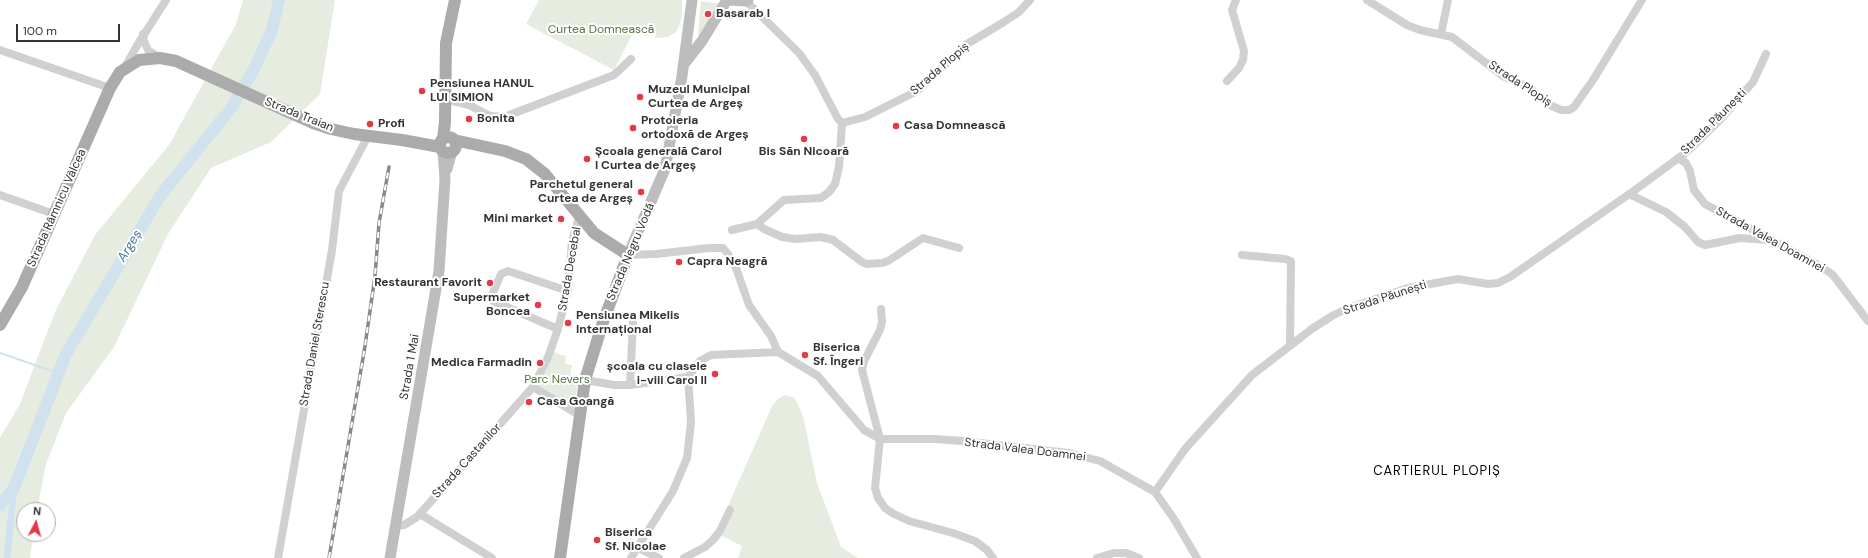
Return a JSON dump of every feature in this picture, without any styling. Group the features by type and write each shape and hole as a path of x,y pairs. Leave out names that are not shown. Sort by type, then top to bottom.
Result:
{"main road":[{"path":"448,145 445,122 446,43 455,0"},
{"name":"Strada Negru Vodă","path":"560,558 585,380 603,322 628,255 665,169 683,64 692,0"},
{"path":"683,64 702,42 728,0 747,1"},
{"path":"125,67 139,60 160,58"},
{"name":"Strada Traian","path":"160,58 176,61 313,123 342,132 415,142 426,140 448,145 478,146 518,155 536,166 545,174 594,233 628,255"},
{"name":"Strada Râmnicu Vâlcea","path":"0,325 22,287 110,88 125,67"},
{"name":"Strada 1 Mai","path":"390,558 436,291 441,254 448,145"}],"street":[{"path":"125,67 143,34 166,0"},
{"name":"Strada Plopiș","path":"842,123 864,117 917,91 967,44 1019,12 1030,0"},
{"path":"1227,81 1239,68 1243,60 1244,51 1232,10 1236,0"},
{"name":"Strada Plopiș","path":"1367,0 1407,25 1430,33 1452,37 1503,76 1530,88 1552,106 1561,110 1569,110 1574,107 1593,80 1642,0"},
{"path":"1441,34 1448,0"},
{"path":"732,230 757,224 784,200 789,198 816,199 829,192 837,179 842,123 838,119 814,75 799,53 747,1"},
{"path":"143,34 148,50 160,58"},
{"path":"0,50 110,88"},
{"name":"Strada Păunești","path":"1155,492 1185,449 1252,375 1290,345 1332,316 1408,288 1458,279 1488,284 1504,281 1678,158 1721,118 1753,82 1766,54"},
{"path":"445,99 465,104 490,116 504,117 614,75 631,59"},
{"name":"Strada Daniel Sterescu","path":"278,558 332,250 339,191 368,136"},
{"name":"Strada Valea Doamnei","path":"1678,158 1686,163 1690,172 1694,190 1705,204 1820,266 1833,276 1868,321"},
{"path":"1629,194 1666,212 1685,228 1698,242 1705,245 1740,238 1774,240"},
{"path":"0,195 54,214"},
{"name":"Strada Decebal","path":"533,387 548,357 558,329 568,291 572,241 580,217"},
{"path":"757,224 764,229 782,237 796,239 821,237 834,240 858,259 867,264 877,264 888,261 923,238 959,248"},
{"path":"628,255 723,248 736,268 749,305 771,336 778,352"},
{"path":"1242,255 1285,259 1291,261 1290,345"},
{"path":"558,329 493,301 492,295 501,274 505,271 568,291"},
{"path":"881,309 882,322 880,330 864,361 862,370 880,439 876,488 878,498 886,508 894,514 909,521 953,533 975,542 987,550 993,558"},
{"path":"630,385 633,322"},
{"path":"631,558 673,491 687,458 692,422 688,377 700,361 711,354 778,352 818,376 864,430 871,436 880,439"},
{"path":"585,380 614,385 630,385 688,377"},
{"path":"533,387 579,415"},
{"name":"Strada Castanilor","path":"396,526 410,522 420,514 533,387"},
{"name":"Strada Valea Doamnei","path":"880,439 934,439 964,441 1085,456 1111,467 1155,492 1174,519 1197,558"},
{"path":"684,558 705,548 717,536 730,510"},
{"path":"420,514 492,558"},
{"path":"638,548 659,558"},
{"path":"1096,558 1114,553 1126,553 1139,558"}],"green space":[{"path":"243,0 335,0 320,94 271,142 211,168 168,234 114,347 66,413 46,464 39,502 16,502 16,542 32,542 30,558 0,558 0,438 20,404 55,312 95,235 169,145 236,24"},
{"name":"Curtea Domnească","path":"539,0 682,0 682,15 676,32 668,37 656,38 655,33 649,31 647,36 633,33 614,70 526,24"},
{"path":"701,1 721,4 699,39 698,34"},
{"name":"Parc Nevers","path":"553,352 566,356 565,364 572,365 570,374 579,376 574,407 536,386"},
{"path":"785,395 795,398 803,416 817,483 841,547 858,558 738,558 742,546 722,536 735,509 728,506 772,406 778,399"}],"waterway":[{"name":"Argeș","path":"0,505 14,488 66,354 160,196 232,107 254,69 272,30 279,0"},
{"path":"0,353 58,373"},
{"path":"7,558 14,488"}],"railway":[{"path":"329,558 365,346 375,276 379,223 389,167"}],"place":[{"name":"Basarab I","path":"708,14"},
{"name":"Pensiunea HANUL LUI SIMION","path":"422,91"},
{"name":"Muzeul Municipal Curtea de Argeș","path":"640,97"},
{"name":"Bonita","path":"469,119"},
{"name":"Profi","path":"370,124"},
{"name":"Casa Domnească","path":"896,126"},
{"name":"Protoieria ortodoxă de Argeș","path":"633,128"},
{"name":"Bis Săn Nicoară","path":"804,139"},
{"name":"Școala generală Carol I Curtea de Argeș","path":"587,159"},
{"name":"Parchetul general Curtea de Argeș","path":"641,192"},
{"name":"Mini market","path":"561,219"},
{"name":"Capra Neagră","path":"679,262"},
{"name":"Restaurant Favorit","path":"490,283"},
{"name":"Supermarket Boncea","path":"538,305"},
{"name":"Pensiunea Mikelis Internațional","path":"568,323"},
{"name":"Biserica Sf. Îngeri","path":"805,355"},
{"name":"Medica Farmadin","path":"540,363"},
{"name":"școala cu clasele i-viii Carol II","path":"715,374"},
{"name":"Casa Goangă","path":"529,402"},
{"name":"Biserica Sf. Nicolae","path":"597,540"}],"district":[{"name":"CARTIERUL PLOPIȘ","path":"1437,472"}]}
